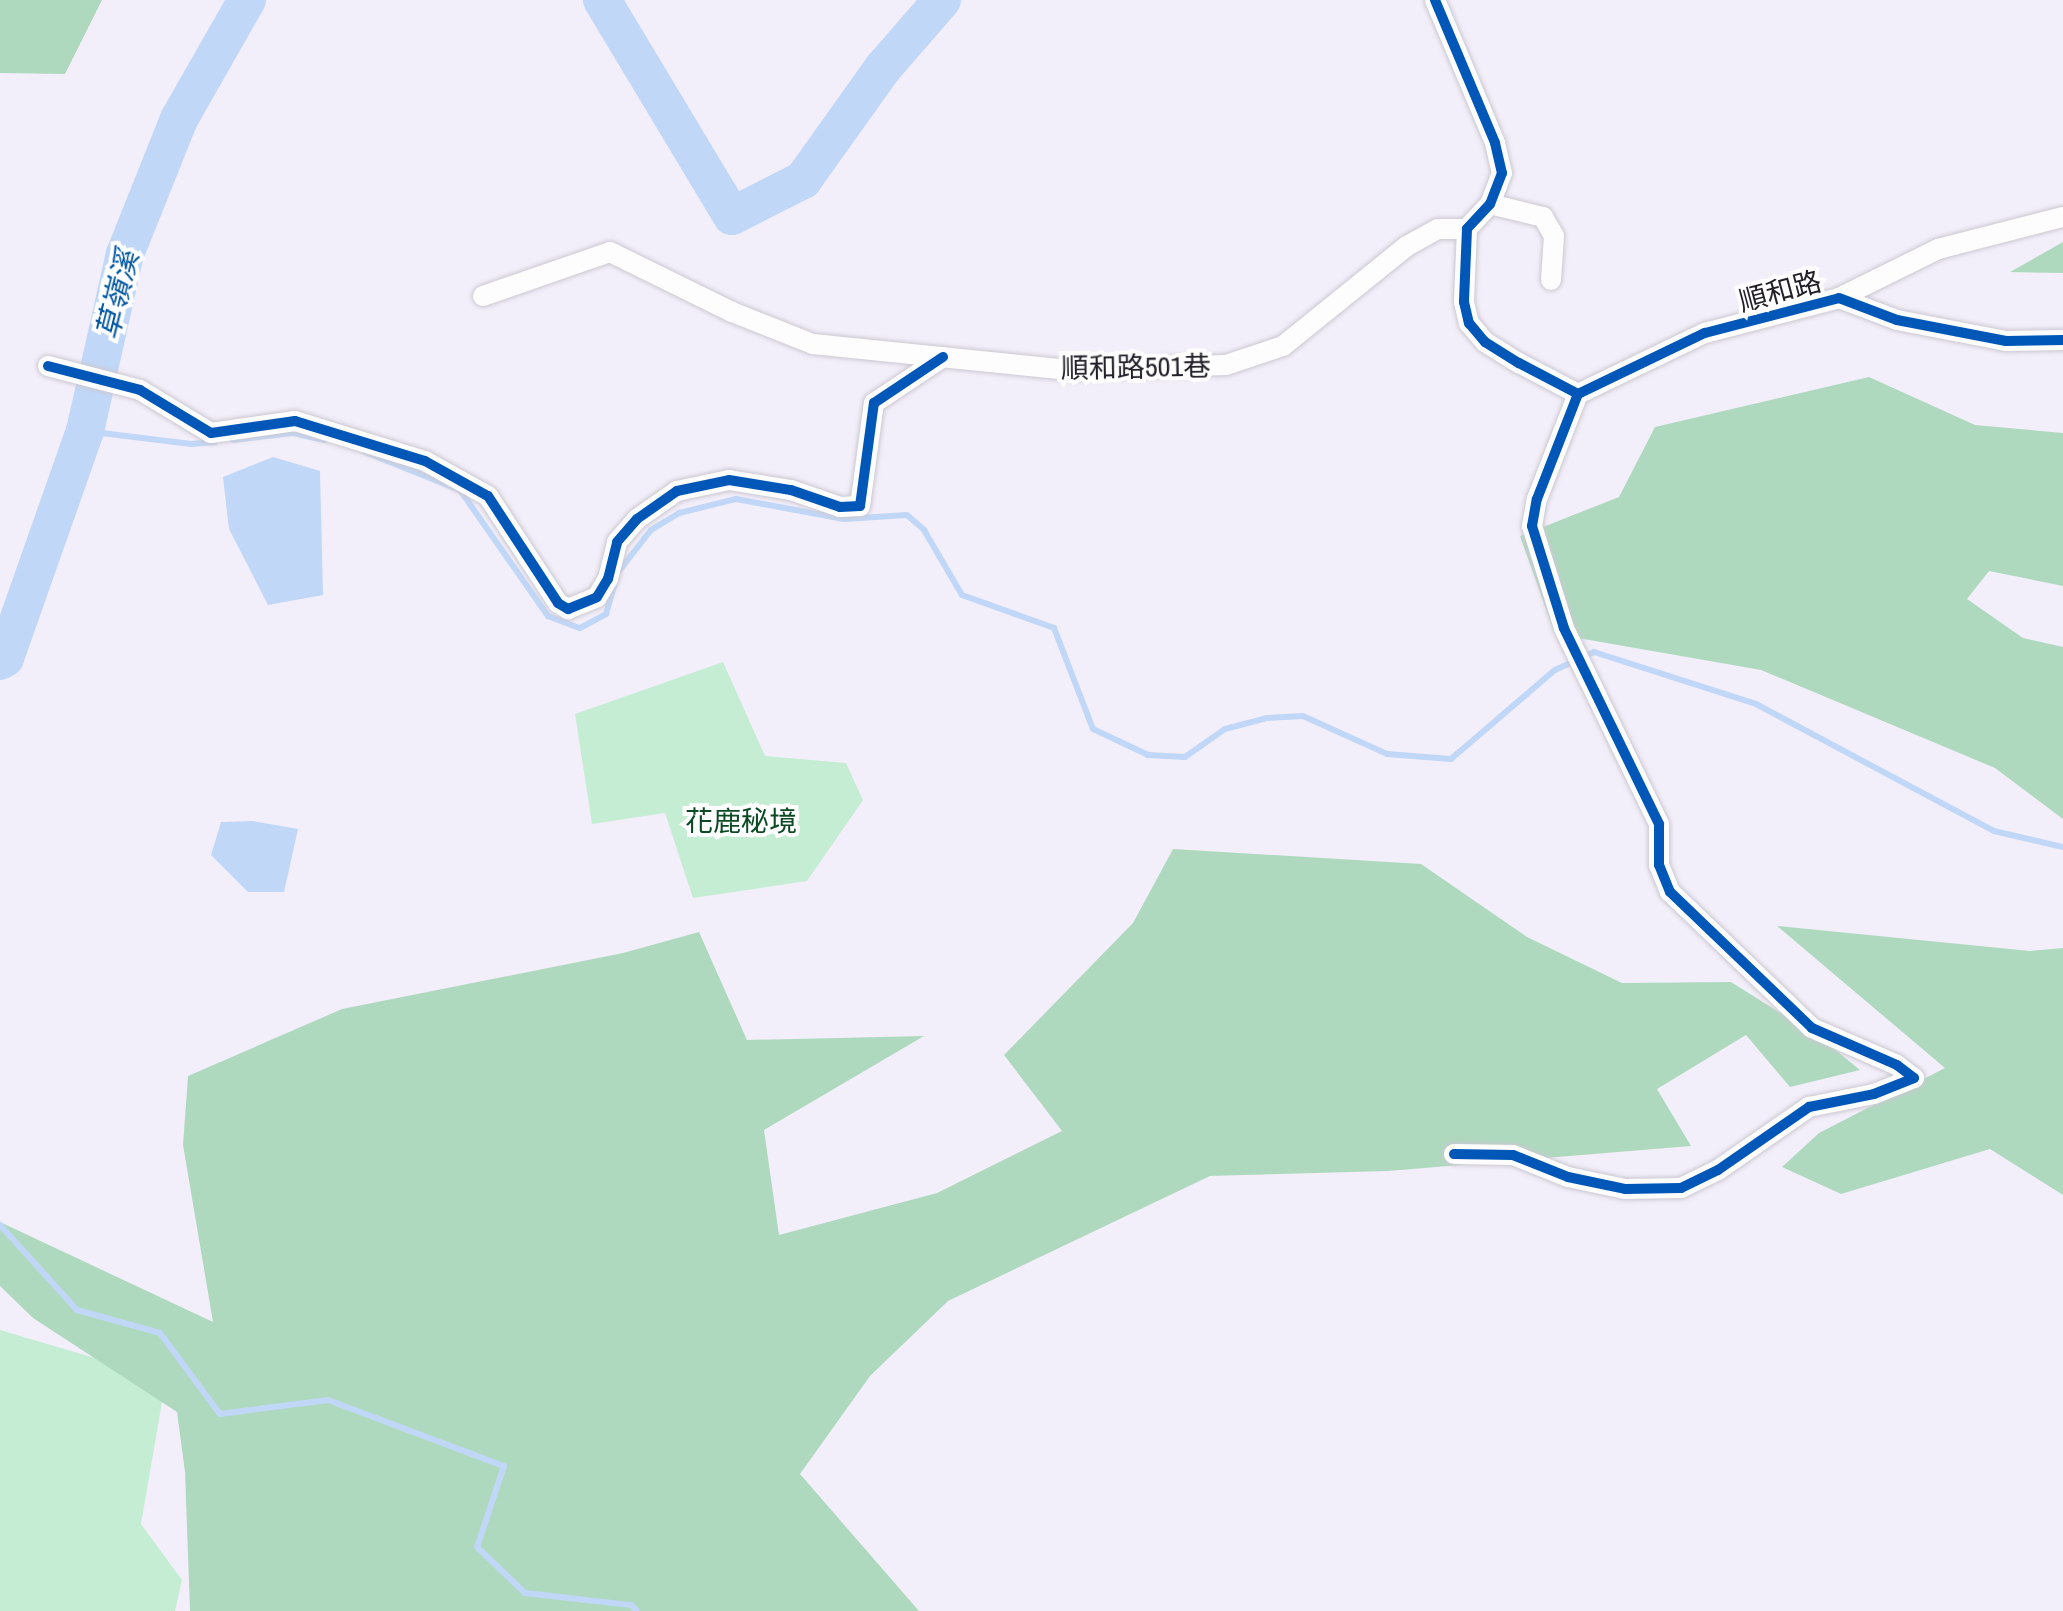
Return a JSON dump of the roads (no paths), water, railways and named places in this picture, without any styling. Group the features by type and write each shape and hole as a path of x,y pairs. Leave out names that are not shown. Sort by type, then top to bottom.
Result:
{"street":[{"path":"1434,0 1495,143 1502,172 1490,204 1467,230 1464,302 1469,323 1485,342 1578,394 1537,499 1532,526 1564,628 1659,824 1659,864 1670,892 1812,1028 1897,1066 1914,1078 1874,1094 1809,1107 1718,1170 1681,1188 1625,1189 1568,1177 1513,1156 1454,1154"},
{"path":"1490,204 1543,217 1554,236 1551,280"},
{"path":"1840,298 1938,249 2063,217"},
{"name":"順和路501巷","path":"482,296 610,252 732,312 813,344 1069,370 1226,365 1283,346 1407,246 1438,230 1467,230"},
{"name":"順和路","path":"1578,394 1705,333 1840,298 1898,320 2006,342 2063,340"},
{"path":"48,366 140,390 212,433 295,421 354,436 425,461 488,496 558,603 568,609 597,596 608,579 617,542 637,519 677,491 730,480 791,490 840,507 860,506 874,404 943,357"}],"water":[{"path":"273,457 320,471 323,595 268,605 229,529 223,477"},
{"path":"253,821 298,829 284,892 248,892 211,855 221,822"}],"waterway":[{"name":"草嶺溪","path":"0,661 5,658 85,431 125,254 179,119 247,0"},
{"name":"草嶺溪","path":"602,0 732,216 803,180 883,68 942,0"},
{"path":"85,431 191,444 215,442"},
{"path":"233,440 293,433 324,440"},
{"path":"365,452 460,490 548,616 580,628 606,614 615,583"},
{"path":"619,571 651,530 679,513 736,499 844,519 907,515 924,530 962,595 1054,628 1093,729 1148,755 1185,757 1225,729 1267,718 1303,716 1387,754 1451,759 1555,670 1594,652 1756,704 1994,831 2063,847"},
{"path":"0,1225 77,1310 160,1333 220,1414 328,1400 504,1466 477,1547 525,1593 631,1605 637,1611"}],"park label":[{"name":"花鹿秘境","path":"741,821"}]}
